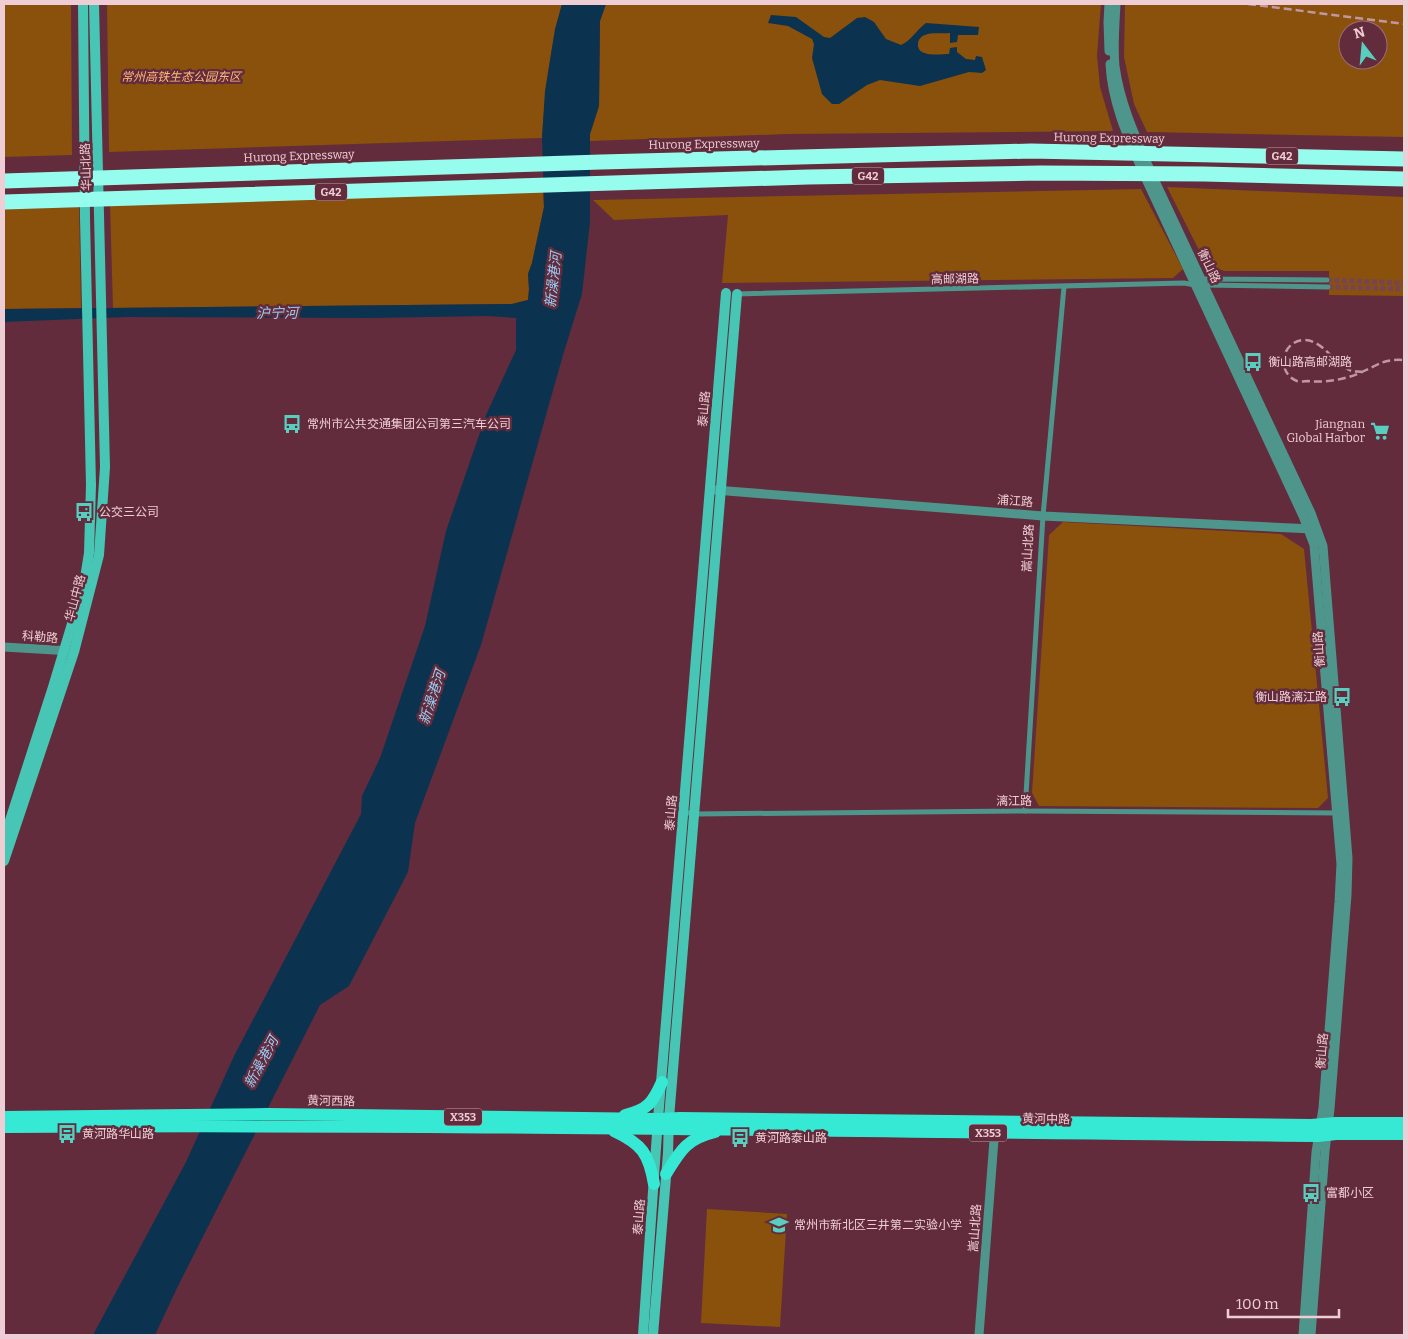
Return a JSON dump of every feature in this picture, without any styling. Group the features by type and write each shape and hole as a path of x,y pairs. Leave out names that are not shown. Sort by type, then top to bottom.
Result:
{"highway":[{"name":"Hurong Expressway","path":"4,181 601,162 1031,151 1404,158"},
{"name":"G42","path":"4,202 808,177 1040,173 1132,173 1404,179"}],"main road":[{"name":"华山北路","path":"82,4 88,328"},
{"name":"华山北路","path":"94,4 103,329"},
{"name":"泰山路","path":"653,1335 666,1174 662,1082 726,293"},
{"name":"泰山路","path":"643,1335 654,1184 663,1124 695,814 737,294"},
{"name":"华山中路","path":"4,839 69,651 84,584 89,553 92,510 88,328"},
{"name":"华山中路","path":"4,861 99,555 105,468 103,329"},
{"path":"654,1184 651,1165 645,1153 610,1123 644,1108 654,1100 662,1082"},
{"name":"黄河西路","path":"5,1120 198,1120 268,1114 663,1124"},
{"name":"黄河西路","path":"198,1120 261,1126 610,1123"},
{"name":"黄河中路","path":"663,1124 726,1130 995,1127"},
{"name":"黄河中路","path":"663,1124 1323,1130 1404,1134"},
{"name":"黄河中路","path":"1323,1130 1404,1124"},
{"path":"666,1174 678,1154 690,1142 705,1135 726,1130"}],"street":[{"name":"衡山路","path":"1109,4 1111,77 1119,112 1127,134 1142,170 1199,283 1318,530 1323,546 1341,813"},
{"name":"衡山路","path":"1116,4 1115,65 1120,91 1133,130 1314,545 1341,813 1348,858 1347,895 1323,1130 1311,1335"},
{"name":"高邮湖路","path":"726,293 1328,280"},
{"name":"高邮湖路","path":"1199,283 1328,287"},
{"name":"嵩山北路","path":"1025,811 1043,516 1064,287"},
{"name":"浦江路","path":"710,489 1043,516 1318,530"},
{"name":"科勒路","path":"4,647 69,651"},
{"name":"漓江路","path":"684,812 695,814 1025,811 1341,813"},
{"name":"嵩山北路","path":"979,1335 995,1127"},
{"name":"衡山路","path":"1303,1335 1316,1152 1323,1130"}],"green space":[{"path":"4,4 71,4 72,155 4,157"},
{"name":"常州高铁生态公园东区","path":"107,4 562,4 549,70 542,138 109,152"},
{"path":"606,4 1101,4 1097,55 1100,87 1113,131 788,134 590,141 590,134 599,106 600,21"},
{"path":"1125,4 1404,4 1404,137 1147,132 1134,104 1124,57"},
{"path":"1167,187 1404,197 1404,296 1329,295 1329,271 1224,271 1212,266 1202,256"},
{"path":"1141,189 1183,269 1173,278 722,283 728,215 614,220 593,200"},
{"path":"543,191 544,207 528,274 528,300 512,304 113,308 110,204"},
{"path":"79,207 81,308 4,309 4,209"},
{"path":"1063,522 1281,534 1304,549 1328,798 1318,808 1039,806 1032,793 1049,535"},
{"path":"707,1209 787,1214 780,1327 701,1323"}],"water":[{"path":"562,4 606,4 600,21 599,106 590,134 590,222 582,294 481,645 415,823 408,872 349,986 320,1005 155,1335 93,1335 186,1162 234,1056 361,814 362,796 380,758 425,626 446,531 486,415 516,350 516,318 487,316 370,318 127,317 4,322 4,309 512,304 528,300 528,274 544,207 542,138 545,91 555,29"},
{"path":"771,15 796,17 824,37 830,38 857,18 865,17 874,22 886,39 901,45 926,23 979,27 978,35 958,35 957,42 950,43 950,33 931,34 921,37 918,44 921,51 930,54 949,54 950,48 957,47 957,52 966,59 975,60 976,56 982,57 986,70 982,73 969,72 920,86 880,80 867,85 839,104 832,104 822,94 812,58 814,44 812,39 788,26 768,23"}],"tunnel":[{"path":"1327,280 1404,283"},
{"path":"1328,287 1404,289"}],"railway":[{"path":"1248,4 1404,24"},
{"path":"1363,372 1362,372 1360,372 1353,371 1346,368 1318,344 1311,341 1296,342 1286,351 1284,358 1286,371 1290,377 1297,381 1337,380 1358,374 1364,371 1383,362 1404,360"}],"place":[{"name":"衡山路高邮湖路","path":"1253,362"},
{"name":"常州市公共交通集团公司第三汽车公司","path":"292,424"},
{"name":"Jiangnan Global Harbor","path":"1380,431"},
{"name":"公交三公司","path":"84,512"},
{"name":"衡山路漓江路","path":"1342,697"},
{"name":"黄河路华山路","path":"67,1134"},
{"name":"黄河路泰山路","path":"740,1138"},
{"name":"富都小区","path":"1311,1193"},
{"name":"常州市新北区三井第二实验小学","path":"779,1225"}],"water label":[{"name":"新澡港河","path":"553,280"},
{"name":"沪宁河","path":"277,313"},
{"name":"新澡港河","path":"432,697"},
{"name":"新澡港河","path":"261,1062"}]}
